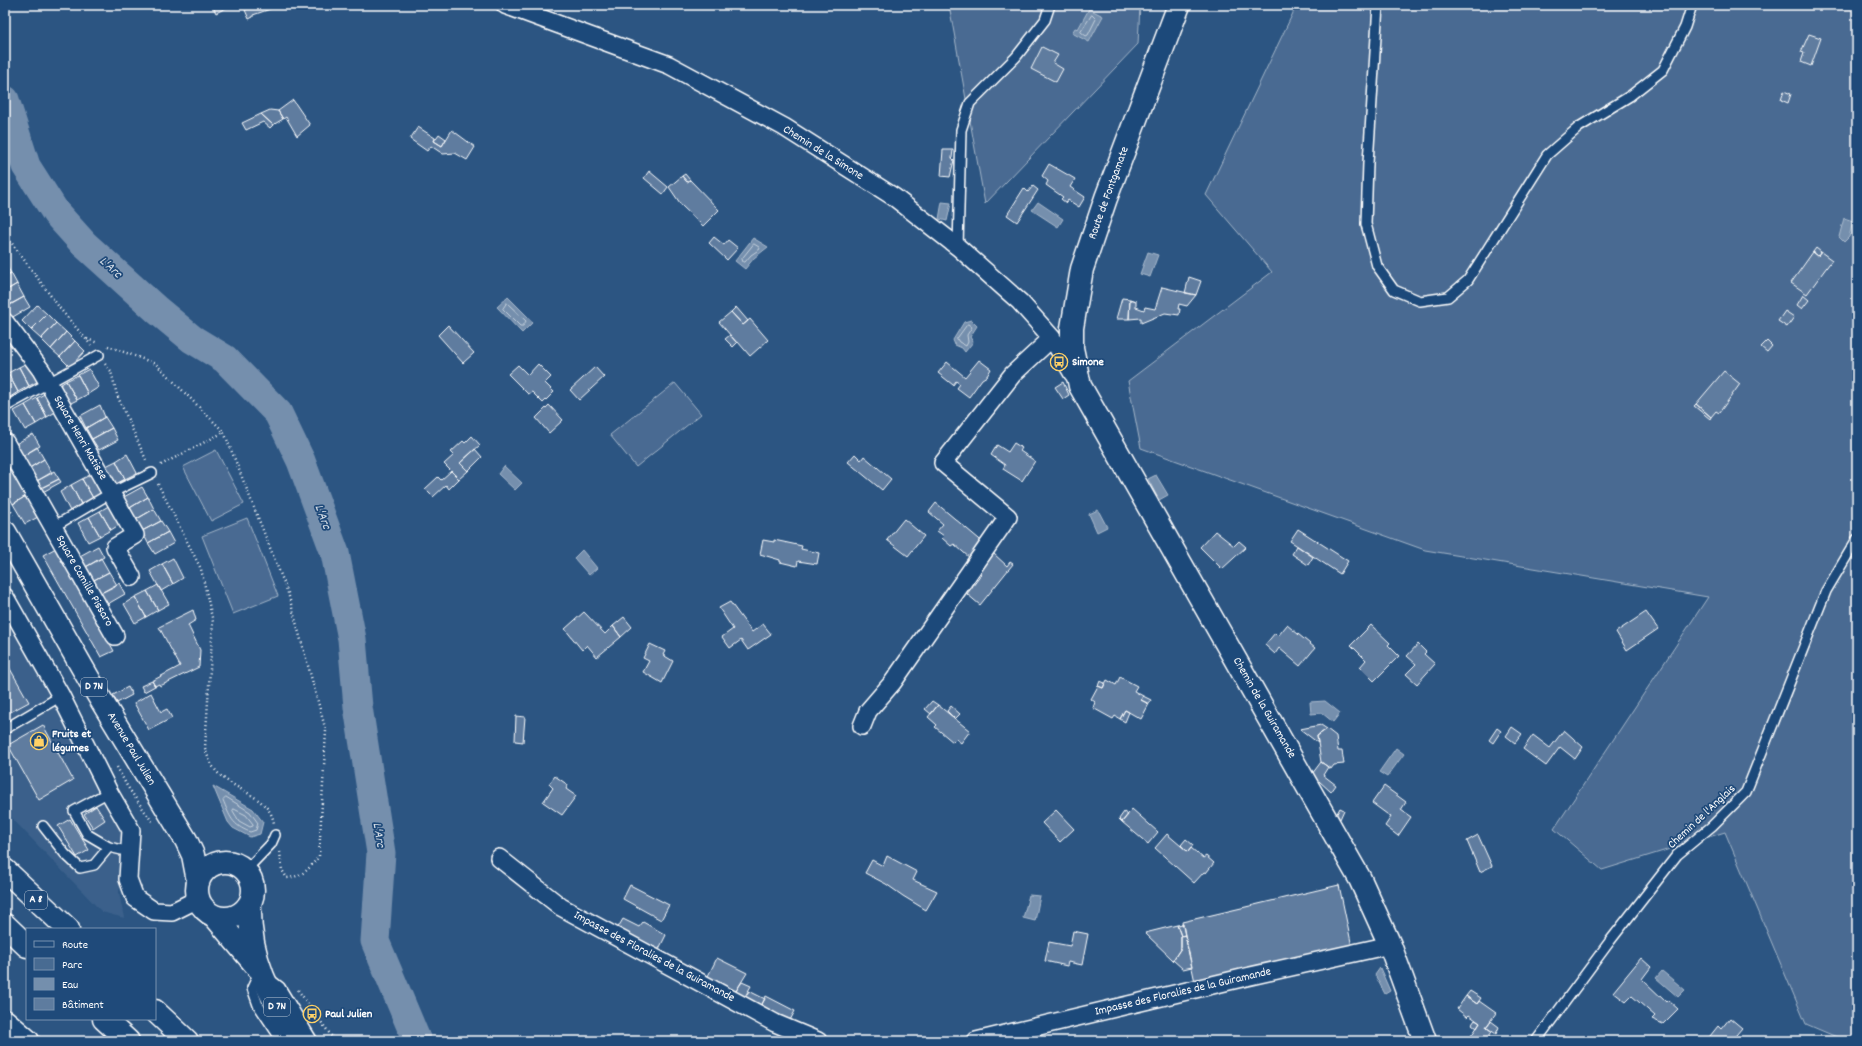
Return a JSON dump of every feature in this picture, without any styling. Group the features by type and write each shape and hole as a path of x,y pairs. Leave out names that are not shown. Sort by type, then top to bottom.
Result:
{"main road":[{"name":"Route de Fontgamate","path":"1080,386 1072,348 1072,328 1082,269 1106,198 1179,5"},
{"name":"Chemin de la Guiramande","path":"1080,386 1360,879 1390,945 1425,1041"},
{"name":"Avenue Paul Julien","path":"5,532 98,695 186,840 193,855 198,890"},
{"name":"Avenue Paul Julien","path":"186,840 200,850 239,867"},
{"path":"224,862 239,867 252,883 253,890 250,903 244,912 237,916 230,918 215,917 206,911 198,890 202,874 211,866 224,862"},
{"name":"A 8","path":"5,870 67,928"},
{"name":"D 7N","path":"250,903 250,922 260,971 275,1003 298,1041"},
{"name":"D 7N","path":"215,917 260,971"},
{"path":"5,925 26,945"},
{"path":"156,1012 187,1041"},
{"path":"105,1020 128,1041"},
{"path":"5,1021 28,1041"}],"street":[{"name":"Chemin de la Simone","path":"505,5 670,65 784,127 894,197 958,247 1020,302 1052,338 1080,386"},
{"name":"Square Henri Matisse","path":"5,322 41,370 111,493"},
{"path":"862,726 868,712 893,682 1008,517 943,463 1013,374 1052,338"},
{"path":"5,442 53,527"},
{"path":"111,493 135,535 115,547 132,577"},
{"name":"Square Camille Pissaro","path":"53,527 115,636"},
{"path":"5,597 61,696 109,792 131,830 128,879 135,898 154,911 172,912 198,890"},
{"name":"Impasse des Floralies de la Guiramande","path":"499,858 561,907 775,1023 818,1041"},
{"name":"Impasse des Floralies de la Guiramande","path":"976,1041 1246,977 1390,945"}],"lane":[{"path":"958,247 961,130 970,103 1016,57 1045,20 1050,5"},
{"path":"1378,5 1368,163 1366,224 1377,266 1394,290 1420,302 1448,297 1468,280 1547,155 1579,127 1630,96 1663,70 1685,27 1692,5"},
{"path":"5,407 99,355"},
{"path":"53,527 111,493 151,472"},
{"name":"Chemin de l'Anglais","path":"1536,1041 1610,941 1677,855 1712,826 1746,792 1826,591 1857,539"},
{"path":"5,728 61,696"},
{"path":"109,792 74,811 87,834 109,847 130,852"},
{"path":"43,826 65,854 80,868 94,865 109,847"},
{"path":"239,867 271,844 275,835"},
{"path":"282,1041 258,1005 252,988 260,971 280,987 313,1041"}],"path":[{"path":"5,234 62,311 87,339 111,371 117,395 151,472 201,569 213,622 205,748 210,762 220,775 259,800 273,816 275,835"},
{"path":"87,339 156,364 224,432 288,593 326,731 319,856 308,870 298,877 287,878 282,870 280,849 271,844"},
{"path":"151,472 224,432"}],"shaded area":[{"path":"5,603 127,840 119,892 124,918 102,912 5,811"}],"green space":[{"path":"949,5 1140,5 1138,44 985,204"},
{"path":"1294,5 1857,5 1857,1041 1846,1041 1806,1024 1725,832 1602,870 1554,829 1708,597 1425,550 1141,448 1128,381 1272,272 1206,195 1293,13"},
{"path":"675,383 701,414 636,467 610,435"},
{"path":"216,450 244,504 211,521 183,467"},
{"path":"247,518 278,596 233,614 202,536"}],"water":[{"path":"1089,9 1103,16 1089,42 1072,33 1075,28 1078,29"},
{"path":"942,202 951,203 947,221 939,219"},
{"path":"1038,202 1063,219 1058,227 1032,210"},
{"path":"1844,218 1853,221 1849,237 1844,242 1839,237"},
{"path":"753,238 768,247 754,258 745,269 735,261"},
{"path":"1148,252 1158,255 1150,277 1140,274"},
{"path":"508,297 533,322 522,333 497,307"},
{"path":"971,320 977,326 970,337 973,342 965,352 962,348 955,345 953,340 964,322"},
{"path":"504,466 522,483 515,490 498,474"},
{"path":"1156,475 1168,495 1159,500 1148,479"},
{"path":"1098,510 1107,527 1097,532 1089,514"},
{"path":"582,550 597,568 589,575 574,558"},
{"path":"1325,701 1340,713 1333,722 1322,713 1311,714 1310,702"},
{"path":"1396,748 1404,754 1387,777 1379,772"},
{"path":"213,786 253,809 263,822 260,834 250,837 233,828 228,822"},
{"path":"1029,895 1040,896 1035,921 1023,918"},
{"path":"1380,968 1390,991 1385,994 1375,975"},
{"path":"1662,971 1685,990 1678,997 1656,978"}],"building":[{"path":"212,5 228,5 228,7 216,13"},
{"path":"255,5 272,5 273,8 253,15 253,17 249,19 245,10"},
{"path":"1809,34 1821,38 1811,66 1801,62 1804,53 1801,52"},
{"path":"1042,47 1058,55 1053,63 1063,69 1056,82 1031,69"},
{"path":"1784,91 1791,94 1788,103 1781,100"},
{"path":"293,100 310,125 297,136 286,117 283,119 278,111"},
{"path":"270,110 278,111 283,119 273,125 261,114"},
{"path":"261,114 273,125 270,128 263,122 246,130 242,123"},
{"path":"418,127 435,138 434,141 442,146 452,130 475,147 467,160 455,153 443,154 431,146 427,151 410,139"},
{"path":"439,134 446,139 442,146 434,141"},
{"path":"943,150 953,150 952,158 954,160 950,177 941,176"},
{"path":"1049,164 1075,179 1070,187 1085,197 1079,207 1068,200 1066,203 1061,199 1063,197 1046,185 1048,181 1042,176"},
{"path":"649,171 668,187 663,194 644,178"},
{"path":"685,174 690,180 687,182 682,176"},
{"path":"682,176 687,182 690,180 719,210 703,226 682,206 669,187"},
{"path":"1033,186 1038,190 1017,222 1007,215 1024,188 1028,192"},
{"path":"714,237 724,245 728,240 738,248 727,260 709,243"},
{"path":"1816,248 1821,252 1818,256 1813,252"},
{"path":"1813,252 1818,256 1821,252 1832,260 1807,294 1791,283"},
{"path":"5,264 11,273 5,276"},
{"path":"11,273 17,284 5,291 5,276"},
{"path":"1189,277 1201,281 1196,295 1185,293"},
{"path":"17,284 24,297 5,307 5,291"},
{"path":"1162,287 1196,295 1187,306 1179,304 1179,315 1165,313 1141,323 1141,318 1129,319 1130,299 1136,301 1136,307 1144,310 1145,307 1155,309"},
{"path":"1803,295 1809,300 1802,309 1797,305"},
{"path":"24,297 30,307 11,318 5,308"},
{"path":"1122,298 1130,299 1129,319 1116,319"},
{"path":"37,305 47,314 31,330 22,321"},
{"path":"736,307 748,321 743,325 731,312"},
{"path":"1785,311 1794,317 1787,327 1778,321"},
{"path":"731,312 743,325 750,319 768,340 750,356 719,322"},
{"path":"47,314 56,323 41,339 31,330"},
{"path":"56,323 66,332 51,349 41,339"},
{"path":"448,325 474,353 463,363 438,335"},
{"path":"66,332 75,341 60,357 51,349"},
{"path":"730,335 737,343 733,347 725,339"},
{"path":"75,341 85,351 70,367 60,357"},
{"path":"1767,341 1772,346 1767,352 1761,347"},
{"path":"979,360 991,369 969,397 957,388 960,384 956,381 953,385 938,373 947,362 965,377"},
{"path":"31,361 41,380 29,386 19,367"},
{"path":"538,364 551,377 545,383 554,392 543,403 532,392 528,394 508,374 518,365 528,375"},
{"path":"19,367 29,386 18,392 8,373"},
{"path":"595,367 604,377 579,400 570,390"},
{"path":"89,369 99,387 88,394 78,375"},
{"path":"1724,371 1740,384 1719,413 1716,411 1711,417 1696,404"},
{"path":"8,373 18,392 7,399 5,396 5,375"},
{"path":"78,375 88,394 77,400 66,381"},
{"path":"66,381 77,400 65,406 55,388"},
{"path":"1063,382 1069,395 1063,399 1055,387"},
{"path":"48,392 59,410 47,417 37,398"},
{"path":"37,398 47,417 36,424 25,405"},
{"path":"1696,404 1711,417 1710,419 1694,406"},
{"path":"25,405 36,424 25,430 14,411"},
{"path":"100,405 105,417 86,428 80,416"},
{"path":"549,405 563,420 549,433 536,418"},
{"path":"105,417 112,428 92,439 86,428"},
{"path":"112,428 118,440 99,450 92,439"},
{"path":"33,434 40,446 21,457 14,445"},
{"path":"472,436 480,445 460,463 468,471 459,479 444,464 454,455 451,452 463,441 465,443"},
{"path":"1014,443 1022,448 1020,451 1035,461 1022,481 1003,469 1005,465 991,455 997,445 1008,452"},
{"path":"37,447 44,459 28,469 21,457"},
{"path":"475,449 482,457 468,471 460,463"},
{"path":"127,454 137,473 125,479 116,461"},
{"path":"855,454 861,460 864,456 891,479 882,490 848,462"},
{"path":"5,459 26,496 13,504 5,489"},
{"path":"44,459 52,473 35,482 28,469"},
{"path":"116,461 125,479 114,485 104,467"},
{"path":"54,471 59,479 39,489 35,482"},
{"path":"451,471 459,479 449,489 446,485 433,497 425,489 438,477 441,480"},
{"path":"94,473 104,492 93,498 82,479"},
{"path":"59,479 61,482 41,493 39,489"},
{"path":"82,479 93,498 81,504 71,485"},
{"path":"71,485 81,504 70,511 60,492"},
{"path":"142,487 148,497 128,509 122,498"},
{"path":"26,496 38,517 25,524 13,504"},
{"path":"148,497 154,509 135,520 128,509"},
{"path":"936,503 985,544 971,559 954,544 951,546 942,538 944,536 937,531 943,524 929,512"},
{"path":"112,504 122,523 111,530 100,511"},
{"path":"154,509 161,521 142,531 135,520"},
{"path":"100,511 111,530 100,536 89,517"},
{"path":"89,517 100,536 88,542 78,523"},
{"path":"904,519 924,536 908,556 887,540"},
{"path":"161,521 168,532 148,543 142,531"},
{"path":"1298,529 1348,561 1340,574 1290,541"},
{"path":"1215,531 1234,546 1239,541 1246,547 1222,569 1200,547"},
{"path":"168,532 174,543 155,554 148,543"},
{"path":"763,540 774,542 774,540 802,546 801,549 819,553 817,564 798,561 797,566 780,562 780,560 760,554"},
{"path":"98,546 104,557 84,568 78,557"},
{"path":"1297,546 1313,557 1308,565 1292,554"},
{"path":"56,548 114,651 101,657 43,555"},
{"path":"993,553 1007,566 1010,562 1013,564 980,605 967,594 981,575 977,572"},
{"path":"101,558 109,572 92,581 84,568"},
{"path":"173,558 183,578 173,584 162,564"},
{"path":"162,564 173,584 161,591 150,571"},
{"path":"109,572 117,585 99,594 92,581"},
{"path":"119,583 125,594 106,605 99,594"},
{"path":"158,585 169,604 158,610 147,591"},
{"path":"147,591 158,610 146,617 135,597"},
{"path":"135,597 146,617 135,623 124,604"},
{"path":"730,602 752,632 763,624 771,634 748,650 741,640 730,648 722,637 733,629 719,608"},
{"path":"193,610 196,620 188,625 200,650 199,667 160,686 159,684 155,686 152,681 180,666 159,627"},
{"path":"584,612 605,634 613,626 621,637 597,657 587,645 582,650 565,629"},
{"path":"1646,612 1658,629 1627,650 1616,632"},
{"path":"624,617 632,627 621,637 613,626"},
{"path":"1287,625 1315,648 1300,666 1279,648 1275,654 1265,645 1275,633 1278,636"},
{"path":"1371,625 1390,643 1388,645 1399,656 1374,681 1360,667 1366,660 1351,645"},
{"path":"650,644 665,651 663,655 673,661 662,683 643,672 649,661 643,658"},
{"path":"1418,644 1426,652 1424,654 1435,664 1417,684 1406,674 1416,664 1407,656"},
{"path":"5,660 29,702 5,715"},
{"path":"1120,677 1137,686 1134,691 1143,696 1141,700 1149,704 1141,719 1125,710 1120,719 1115,716 1113,719 1093,708 1095,702 1091,699 1098,686 1103,688 1107,680 1116,685"},
{"path":"152,681 155,686 144,692 141,686"},
{"path":"1100,681 1105,683 1103,688 1098,686"},
{"path":"128,687 132,695 117,703 113,695"},
{"path":"151,693 161,712 167,709 172,718 149,730 134,703"},
{"path":"1143,696 1151,700 1149,704 1141,700"},
{"path":"932,701 938,705 931,714 925,709"},
{"path":"938,705 970,731 961,743 956,739 953,742 935,727 937,725 928,717"},
{"path":"951,706 960,714 955,719 947,711"},
{"path":"1125,710 1129,712 1125,722 1120,719"},
{"path":"516,716 525,717 523,742 515,741"},
{"path":"43,725 73,780 39,800 8,745"},
{"path":"1321,725 1327,729 1317,736 1318,743 1300,729"},
{"path":"1512,727 1522,734 1515,743 1506,736"},
{"path":"1497,728 1501,731 1493,743 1489,740"},
{"path":"1327,729 1336,736 1338,751 1342,751 1344,764 1334,765 1331,769 1321,762 1317,736"},
{"path":"1564,730 1583,747 1575,759 1560,747 1546,766 1523,749 1533,735 1550,748"},
{"path":"1321,762 1328,767 1323,775 1336,785 1331,792 1319,781 1317,783 1312,774"},
{"path":"555,776 568,785 566,789 576,796 562,815 543,802 553,788 549,784"},
{"path":"1384,786 1406,802 1401,810 1411,817 1398,836 1385,826 1391,817 1372,803"},
{"path":"96,806 105,820 93,828 84,814"},
{"path":"1340,808 1344,810 1340,819 1335,817"},
{"path":"1132,809 1158,832 1148,844 1122,822"},
{"path":"1056,810 1074,829 1060,842 1042,823"},
{"path":"1124,812 1128,815 1122,822 1119,819"},
{"path":"70,819 89,850 77,857 58,826"},
{"path":"1167,834 1188,852 1191,848 1203,858 1206,856 1214,863 1206,873 1204,872 1194,883 1155,848"},
{"path":"1478,835 1492,866 1480,872 1467,841"},
{"path":"1186,839 1193,845 1188,852 1181,845"},
{"path":"887,856 917,872 913,880 937,891 926,910 886,884 865,873 872,860 883,866"},
{"path":"630,885 669,905 661,920 623,899"},
{"path":"1339,885 1352,947 1195,982 1182,922"},
{"path":"623,919 639,927 643,922 666,935 658,951 616,931"},
{"path":"1183,924 1185,935 1181,936 1177,925"},
{"path":"1177,925 1181,936 1181,948 1173,960 1145,933"},
{"path":"1073,931 1088,934 1082,965 1068,962 1067,966 1045,961 1049,942 1070,946"},
{"path":"1185,935 1192,967 1183,969 1173,960 1181,948 1181,936"},
{"path":"717,958 747,973 734,994 706,980"},
{"path":"1641,958 1651,967 1642,979 1666,1002 1668,1000 1678,1009 1663,1024 1652,1019 1655,1016 1632,996 1626,1002 1613,992"},
{"path":"742,982 751,986 743,1000 734,994"},
{"path":"749,991 765,999 759,1009 743,1000"},
{"path":"1470,991 1481,998 1477,1004 1466,996"},
{"path":"766,996 795,1011 788,1024 760,1008"},
{"path":"1466,996 1477,1004 1479,1001 1496,1013 1486,1027 1492,1032 1485,1041 1478,1041 1471,1036 1480,1023 1469,1015 1467,1017 1457,1009"},
{"path":"1730,1018 1742,1028 1731,1041 1729,1039 1728,1041 1706,1041 1718,1026 1721,1029"},
{"path":"1475,1020 1480,1023 1477,1028 1472,1024"},
{"path":"1491,1021 1499,1027 1496,1034 1486,1027"}],"waterway":[{"name":"L'Arc","path":"5,100 26,166 56,213 84,244 157,310 192,339 225,359 278,413 301,461 335,553 352,639 358,707 381,853 375,941 417,1041"}],"place":[{"name":"Simone","path":"1059,362"},
{"name":"Fruits et légumes","path":"39,741"},
{"name":"Paul Julien","path":"312,1014"}]}
